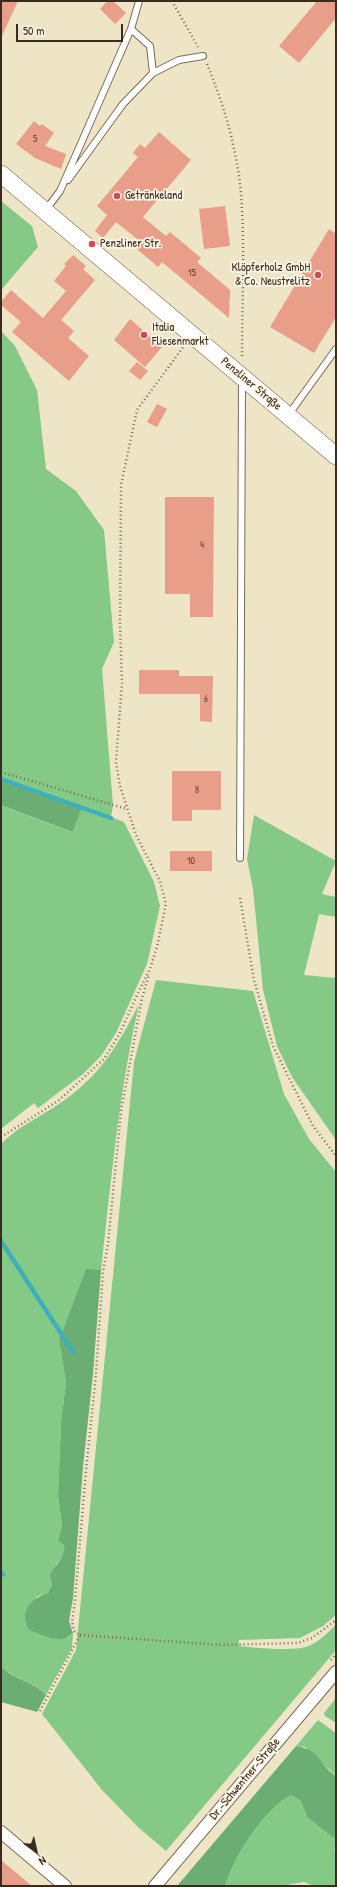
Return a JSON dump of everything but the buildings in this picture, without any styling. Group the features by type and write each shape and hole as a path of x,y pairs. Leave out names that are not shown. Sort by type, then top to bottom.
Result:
{"main road":[{"name":"Penzliner Straße","path":"1,174 336,456"}],"street":[{"name":"Dr.-Schwentner-Straße","path":"155,1886 336,1672"},
{"path":"2,1833 65,1886"}],"lane":[{"path":"60,191 131,29 138,1"},
{"path":"131,29 150,46 153,73"},
{"path":"45,211 122,104 153,73 179,60 203,56"},
{"path":"288,415 336,349"},
{"path":"240,858 242,377"}],"path":[{"path":"172,1 203,56 228,123 240,192 242,238 242,377"},
{"path":"192,335 138,410 121,485 120,625 122,683 116,762 120,786 136,835 160,881 166,904 142,998 121,1111 108,1244 103,1272 96,1374 72,1622 74,1631 80,1635 221,1645 298,1642 312,1638 336,1620"},
{"path":"1,772 128,810"},
{"path":"240,898 254,980 273,1046 314,1126 336,1156"},
{"path":"1,1137 58,1101 104,1059 120,1035 150,969"},
{"path":"40,1711 80,1635"}],"green space":[{"path":"1,201 32,226 38,247 1,290"},
{"path":"1,331 15,346 37,390 46,469 76,491 104,530 114,642 102,669 113,805 111,817 124,822 154,882 160,906 147,964 116,1033 101,1056 83,1074 38,1108 34,1103 1,1129 1,805 71,832 82,807 1,779"},
{"path":"1,779 82,808 72,832 1,805"},
{"path":"254,815 336,861 322,894 336,897 336,917 319,914 304,975 336,978 336,1140 292,1077 277,1046 263,990 253,889 247,859"},
{"path":"156,980 253,991 284,1094 309,1139 336,1172 336,1615 323,1626 300,1638 239,1640 239,1646 283,1649 306,1647 318,1640 336,1625 336,1650 166,1851 138,1827 102,1790 42,1714 76,1650 134,1062"},
{"path":"139,1004 121,1103 101,1270 86,1270 59,1340 66,1383 61,1422 58,1497 62,1525 58,1541 64,1545 64,1553 62,1558 56,1564 52,1584 48,1593 36,1597 68,1638 73,1633 72,1648 46,1695 36,1686 11,1674 1,1666 1,1144 14,1132 59,1104 86,1083 115,1047"},
{"path":"86,1269 101,1270 73,1598 69,1621 73,1633 63,1639 58,1639 47,1637 29,1630 25,1617 31,1602 48,1593 52,1584 50,1575 62,1557 64,1549 64,1545 58,1541 62,1525 58,1497 61,1422 66,1383 59,1340"},
{"path":"1,1666 12,1675 35,1686 46,1695 37,1712 1,1702"},
{"path":"336,1698 336,1723 325,1716 324,1713"},
{"path":"318,1720 336,1733 336,1776 305,1747 296,1746"},
{"path":"296,1746 304,1748 315,1754 330,1772 336,1776 336,1837 332,1837 307,1817 301,1801 291,1795 270,1811 251,1835 235,1862 225,1886 177,1886"},
{"path":"291,1795 301,1801 307,1817 332,1837 336,1837 336,1848 334,1850 336,1851 336,1886 314,1886 304,1882 281,1886 225,1886 235,1862 251,1835 270,1811"}],"waterway":[{"path":"1,779 111,818"},
{"path":"1,1241 73,1352"}],"place":[{"name":"Getränkeland","path":"117,196"},
{"name":"Penzliner Str.","path":"92,244"},
{"name":"Klöpferholz GmbH & Co. Neustrelitz","path":"318,275"},
{"name":"Italia Fliesenmarkt","path":"144,335"}]}
